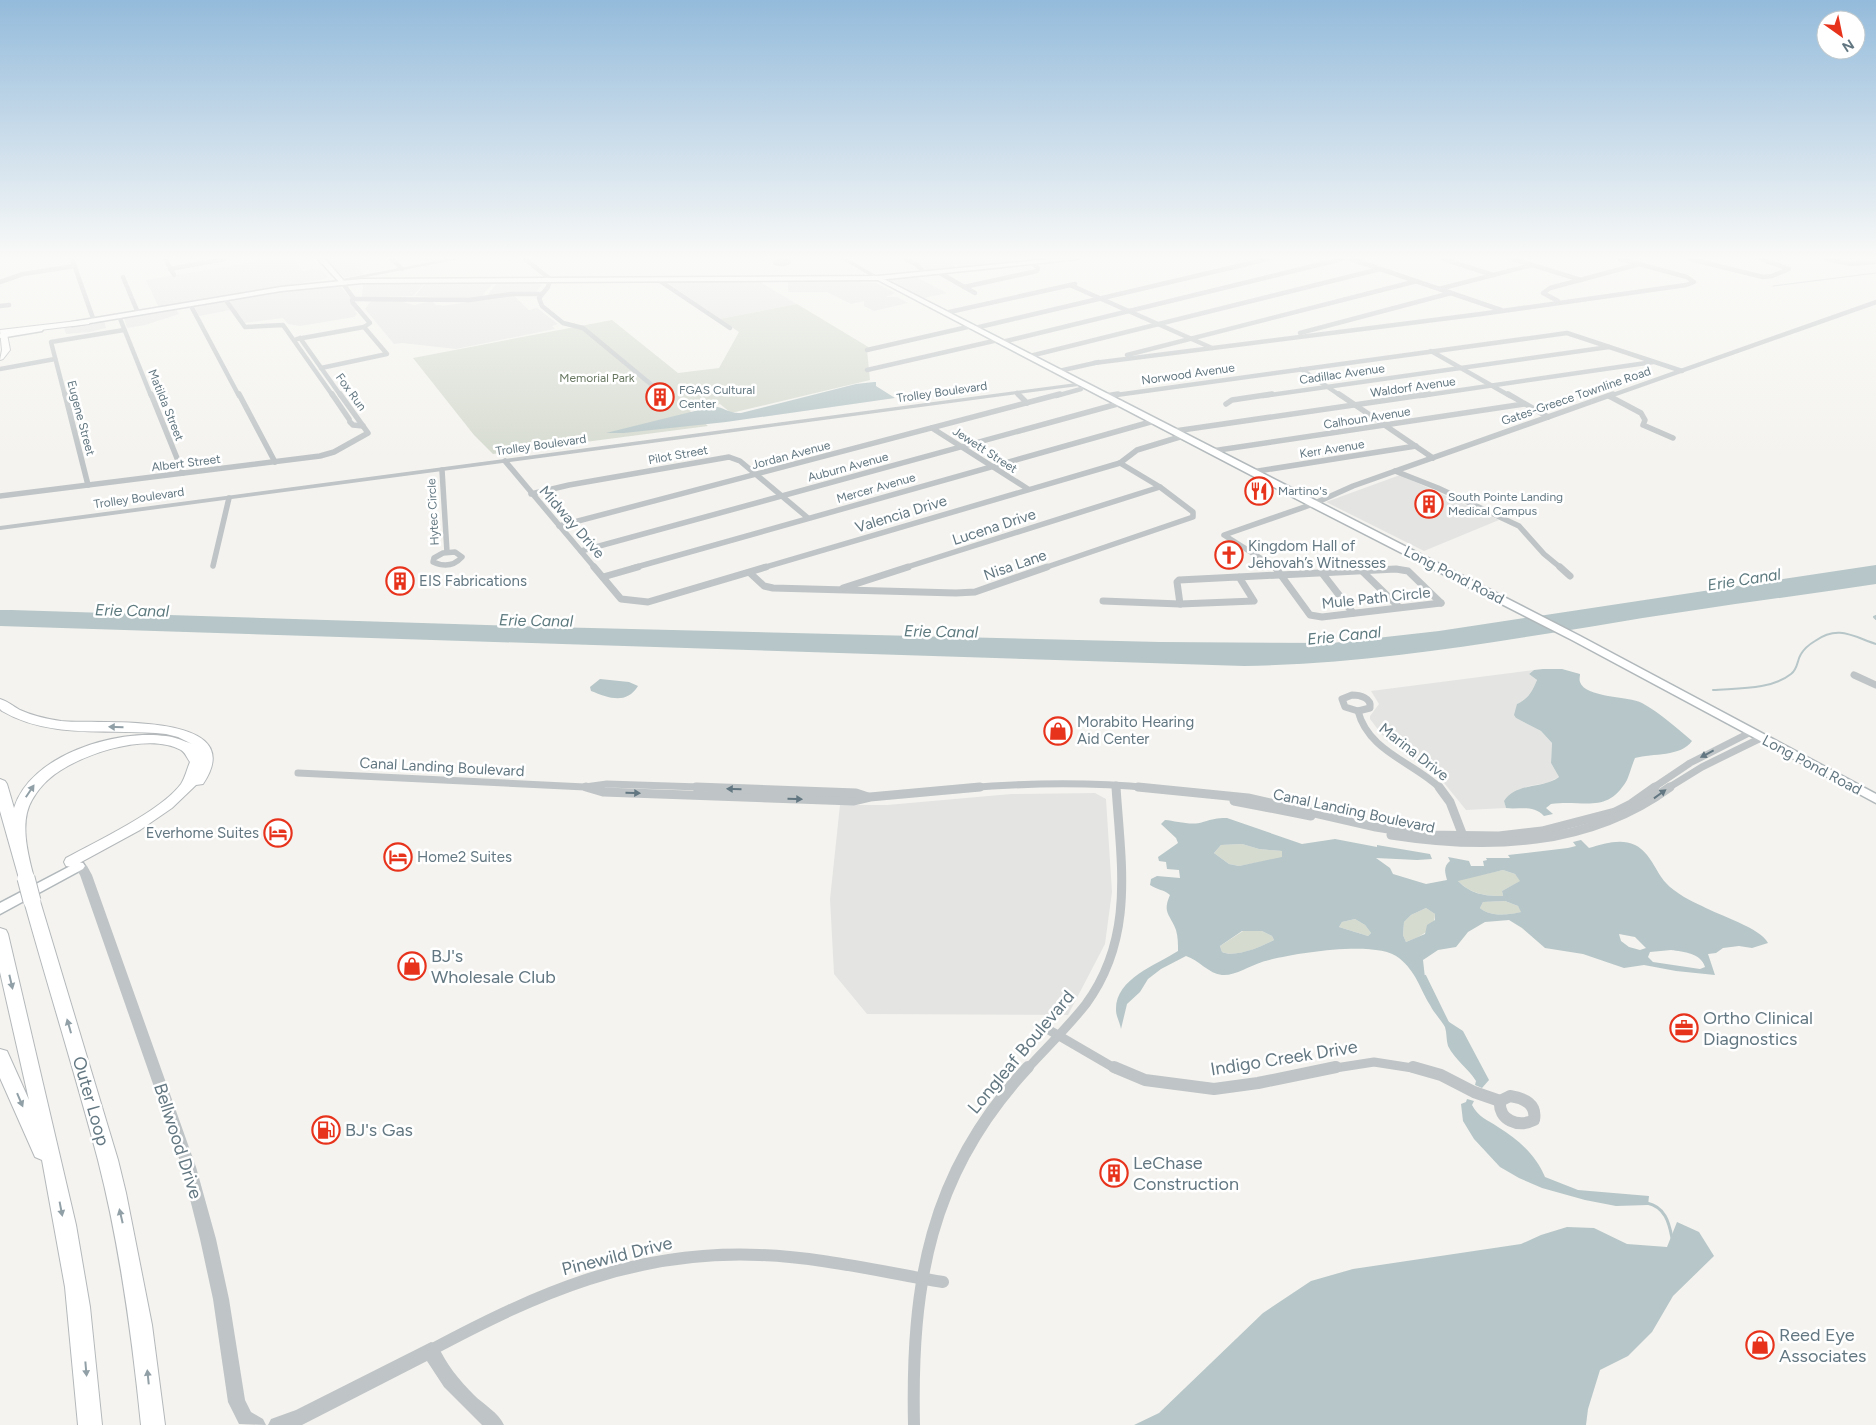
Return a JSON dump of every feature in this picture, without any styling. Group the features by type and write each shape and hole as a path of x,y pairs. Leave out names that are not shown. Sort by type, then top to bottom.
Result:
{"highway":[{"path":"0,357 6,350 1,334 59,326"},
{"path":"0,703 22,716 58,724 175,730 192,737 204,750 206,759 204,771 187,794 151,820 75,864"},
{"path":"19,855 20,817 24,801 35,784 60,764 101,746 136,739 167,740 181,744 190,751 195,759 195,769 189,783 178,796 75,864"},
{"name":"Outer Loop","path":"0,784 32,901 105,1150 119,1208 138,1305 153,1425"},
{"path":"0,934 56,1184 80,1319 90,1425"},
{"path":"0,1056 56,1184"}],"main road":[{"name":"Long Pond Road","path":"971,326 1059,371 1082,387 1121,403 1313,504 1523,610 1876,799"},
{"path":"0,902 75,864"},
{"path":"0,910 75,864"}],"street":[{"name":"Matilda Street","path":"122,326 183,473"},
{"path":"202,326 275,462"},
{"path":"244,326 274,326"},
{"path":"283,326 353,425 363,426"},
{"path":"573,326 581,327 653,386"},
{"path":"726,326 730,328"},
{"path":"867,350 981,326"},
{"path":"867,370 1067,326"},
{"path":"1030,356 1153,326"},
{"path":"1162,326 1212,348"},
{"path":"1059,371 1244,326"},
{"path":"1269,341 1327,326"},
{"path":"1349,326 1358,329"},
{"path":"1094,363 1385,326"},
{"name":"Gates-Greece Townline Road","path":"1281,575 1273,565 1224,536 1313,504 1353,486 1810,326"},
{"path":"293,339 364,327 386,352 386,355 321,368"},
{"name":"Eugene Street","path":"88,485 51,342 124,330"},
{"name":"Norwood Avenue","path":"1106,396 1570,333 1611,347"},
{"name":"Fox Run","path":"300,338 368,433"},
{"path":"1611,347 1682,371"},
{"name":"Cadillac Avenue","path":"1226,404 1232,400 1611,347"},
{"path":"1431,351 1548,417"},
{"path":"0,369 55,359"},
{"name":"Waldorf Avenue","path":"1175,431 1655,362"},
{"path":"1301,369 1433,458"},
{"name":"Trolley Boulevard","path":"0,528 1017,393 1082,387"},
{"name":"Jordan Avenue","path":"559,526 1082,387"},
{"path":"1017,393 1027,403"},
{"path":"1609,396 1641,413 1645,420 1643,425 1673,438"},
{"name":"Auburn Avenue","path":"580,551 1121,403"},
{"name":"Calhoun Avenue","path":"1212,451 1524,404"},
{"name":"Mercer Avenue","path":"604,577 1154,421"},
{"name":"Jewett Street","path":"932,428 1028,490"},
{"name":"Albert Street","path":"0,496 330,454 368,433"},
{"name":"Valencia Drive","path":"621,599 638,603 656,601 1120,462 1137,450 1183,436"},
{"name":"Kerr Avenue","path":"1252,472 1416,446"},
{"name":"Pilot Street","path":"531,494 569,485 724,457 737,459 808,518"},
{"name":"Midway Drive","path":"505,461 621,599"},
{"name":"Nisa Lane","path":"750,573 764,586 836,590 975,592 1193,517 1192,512 1160,487 1120,462"},
{"name":"Hytec Circle","path":"442,470 446,552"},
{"path":"1399,470 1519,526 1544,554 1570,576"},
{"name":"Lucena Drive","path":"836,590 1160,487"},
{"path":"213,566 229,498"},
{"name":"Mule Path Circle","path":"1396,569 1408,571 1441,603 1322,617 1310,615 1303,608 1281,575 1396,569"},
{"path":"1362,571 1399,607"},
{"path":"1322,573 1353,613"},
{"path":"1180,604 1177,582 1180,580 1281,575"},
{"path":"1102,601 1180,604 1254,601 1239,578"},
{"path":"1854,675 1876,685"},
{"name":"Marina Drive","path":"1358,712 1358,721 1368,735 1435,783 1444,793 1451,804 1465,840"},
{"name":"Canal Landing Boulevard","path":"298,773 585,787 603,792 853,801 982,787 1052,784 1116,785 1188,792 1278,809 1409,838 1437,842 1465,840 1502,842 1544,837 1619,817 1649,802 1685,777 1756,735"},
{"name":"Longleaf Boulevard","path":"914,1425 912,1359 920,1278 928,1242 941,1203 968,1145 1000,1099 1060,1036 1092,994 1107,968 1117,938 1122,909 1116,785"},
{"name":"Bellwood Drive","path":"75,864 86,873 187,1159 220,1293 237,1402 245,1418 258,1425"},
{"name":"Indigo Creek Drive","path":"1049,1030 1122,1072 1145,1080 1214,1089 1235,1087 1352,1064 1374,1062 1425,1070 1441,1075 1474,1092 1500,1101"},
{"name":"Pinewild Drive","path":"431,1350 508,1310 548,1292 600,1275 664,1261 719,1256 769,1256 943,1282"},
{"path":"278,1425 300,1417 431,1350 437,1363 446,1375 468,1400 495,1425"}],"shaded area":[{"path":"78,326 105,326 106,328 90,332 66,334 64,328"},
{"path":"126,326 142,326 127,328"},
{"path":"379,326 554,326 552,326 555,329 456,349 402,343 394,344"},
{"path":"876,382 876,386 895,398 726,422 624,433 606,433 711,407 719,407 741,413 856,384"},
{"name":"South Pointe Landing Medical Campus","path":"1400,475 1499,520 1424,551 1326,502"},
{"path":"1876,565 1876,584 1420,652 1333,662 1244,666 0,626 0,610 12,610 550,627 1160,642 1332,643 1439,631"},
{"path":"1562,669 1580,674 1580,682 1590,691 1642,703 1662,716 1692,741 1681,750 1635,758 1627,780 1619,791 1603,802 1551,804 1546,808 1553,814 1544,816 1540,812 1531,809 1506,808 1504,801 1509,795 1523,788 1553,781 1559,777 1551,763 1552,743 1541,731 1516,718 1514,715 1517,704 1530,694 1537,680 1529,674 1534,670"},
{"path":"1534,670 1529,674 1537,680 1532,692 1524,701 1517,704 1516,718 1541,731 1552,743 1551,763 1559,777 1547,783 1529,786 1504,801 1506,808 1466,810 1440,778 1386,740 1370,719 1370,716 1379,704 1371,691"},
{"path":"600,679 629,682 638,686 628,696 611,698 591,691 590,687"},
{"path":"1095,793 1106,799 1112,892 1105,944 1068,1015 867,1014 834,974 830,899 840,805 887,805 1011,794"},
{"path":"1227,818 1302,844 1335,839 1430,854 1432,859 1376,858 1390,868 1393,874 1426,884 1447,880 1445,870 1446,865 1450,861 1448,857 1469,861 1471,866 1484,866 1483,861 1487,860 1486,858 1510,858 1508,855 1568,848 1576,846 1573,842 1581,840 1589,848 1612,842 1629,843 1640,848 1645,853 1662,878 1674,890 1693,902 1757,932 1768,943 1752,948 1739,946 1723,948 1716,953 1708,954 1715,975 1644,965 1624,968 1583,954 1545,948 1522,928 1509,920 1485,922 1468,932 1456,947 1438,950 1423,960 1425,978 1446,1020 1463,1031 1489,1080 1482,1088 1475,1085 1476,1081 1473,1076 1451,1051 1447,1044 1445,1027 1410,969 1399,958 1388,952 1372,949 1332,950 1291,955 1262,962 1227,975 1217,974 1186,956 1161,969 1148,979 1140,992 1127,1004 1121,1029 1116,1010 1117,999 1122,990 1138,974 1178,951 1176,930 1167,910 1170,895 1150,885 1151,879 1157,876 1180,878 1179,870 1167,869 1166,862 1159,861 1158,857 1178,843 1176,838 1161,824 1165,820 1194,824","holes":["1242,844 1259,849 1282,851 1282,857 1239,866 1229,864 1214,853 1221,845","1503,870 1515,874 1520,881 1502,891 1503,896 1478,893 1458,881","1505,901 1518,906 1521,912 1494,914 1480,908 1483,902","1426,908 1435,914 1435,920 1427,925 1425,934 1406,942 1403,935 1404,922 1411,915","1355,919 1365,925 1371,933 1368,936 1339,927 1342,922","1242,931 1262,931 1272,936 1274,940 1241,953 1222,952 1220,946","1619,934 1635,937 1646,948 1640,950 1629,947 1621,941","1671,950 1696,956 1703,962 1705,967 1700,969 1653,962 1648,957 1650,952"]},
{"path":"1467,1099 1474,1101 1472,1105 1480,1115 1513,1137 1532,1155 1545,1177 1578,1190 1649,1196 1648,1205 1616,1206 1585,1200 1542,1188 1500,1167 1474,1139 1463,1121 1461,1104 1466,1102"},
{"path":"1677,1222 1699,1232 1714,1256 1673,1296 1652,1332 1628,1356 1600,1370 1588,1409 1586,1425 1134,1425 1159,1413 1263,1313 1311,1281 1353,1269 1521,1244 1541,1235 1567,1227 1594,1228 1627,1244 1667,1247"}],"green space":[{"name":"Memorial Park","path":"583,326 619,326 678,373 719,368 739,332 730,326 833,326 870,348 865,350 867,350 870,380 731,413 720,404 690,411 708,426 493,454 474,435 413,358"},
{"path":"1242,844 1259,849 1282,851 1282,858 1239,866 1229,864 1214,853 1221,845"},
{"path":"1503,870 1515,874 1521,881 1502,891 1503,896 1478,893 1462,885 1457,880"},
{"path":"1505,901 1518,906 1522,912 1494,914 1480,908 1483,902"},
{"path":"1426,908 1435,914 1432,925 1416,938 1406,942 1403,935 1404,922 1411,915"},
{"path":"1355,919 1365,925 1371,933 1368,936 1339,927 1342,922"},
{"path":"1243,931 1262,931 1272,936 1274,940 1241,953 1222,952 1220,946"}],"waterway":[{"path":"1876,616 1874,617 1876,619"},
{"path":"1713,690 1764,686 1783,679 1793,672 1805,648 1823,636 1838,633 1852,635 1876,644"},
{"path":"1425,976 1448,1023"},
{"path":"1647,1203 1658,1208 1665,1216 1672,1238"}],"place":[{"name":"FGAS Cultural Center","path":"660,397"},
{"name":"Martino's","path":"1259,491"},
{"name":"South Pointe Landing Medical Campus","path":"1429,504"},
{"name":"Kingdom Hall of Jehovah’s Witnesses","path":"1229,555"},
{"name":"EIS Fabrications","path":"400,581"},
{"name":"Morabito Hearing Aid Center","path":"1058,731"},
{"name":"Everhome Suites","path":"278,833"},
{"name":"Home2 Suites","path":"398,857"},
{"name":"BJ's Wholesale Club","path":"412,966"},
{"name":"Ortho Clinical Diagnostics","path":"1684,1028"},
{"name":"BJ's Gas","path":"326,1130"},
{"name":"LeChase Construction","path":"1114,1173"},
{"name":"Reed Eye Associates","path":"1760,1345"}],"water label":[{"name":"Erie Canal","path":"1744,579"},
{"name":"Erie Canal","path":"132,610"},
{"name":"Erie Canal","path":"536,620"},
{"name":"Erie Canal","path":"941,631"},
{"name":"Erie Canal","path":"1344,635"}]}
